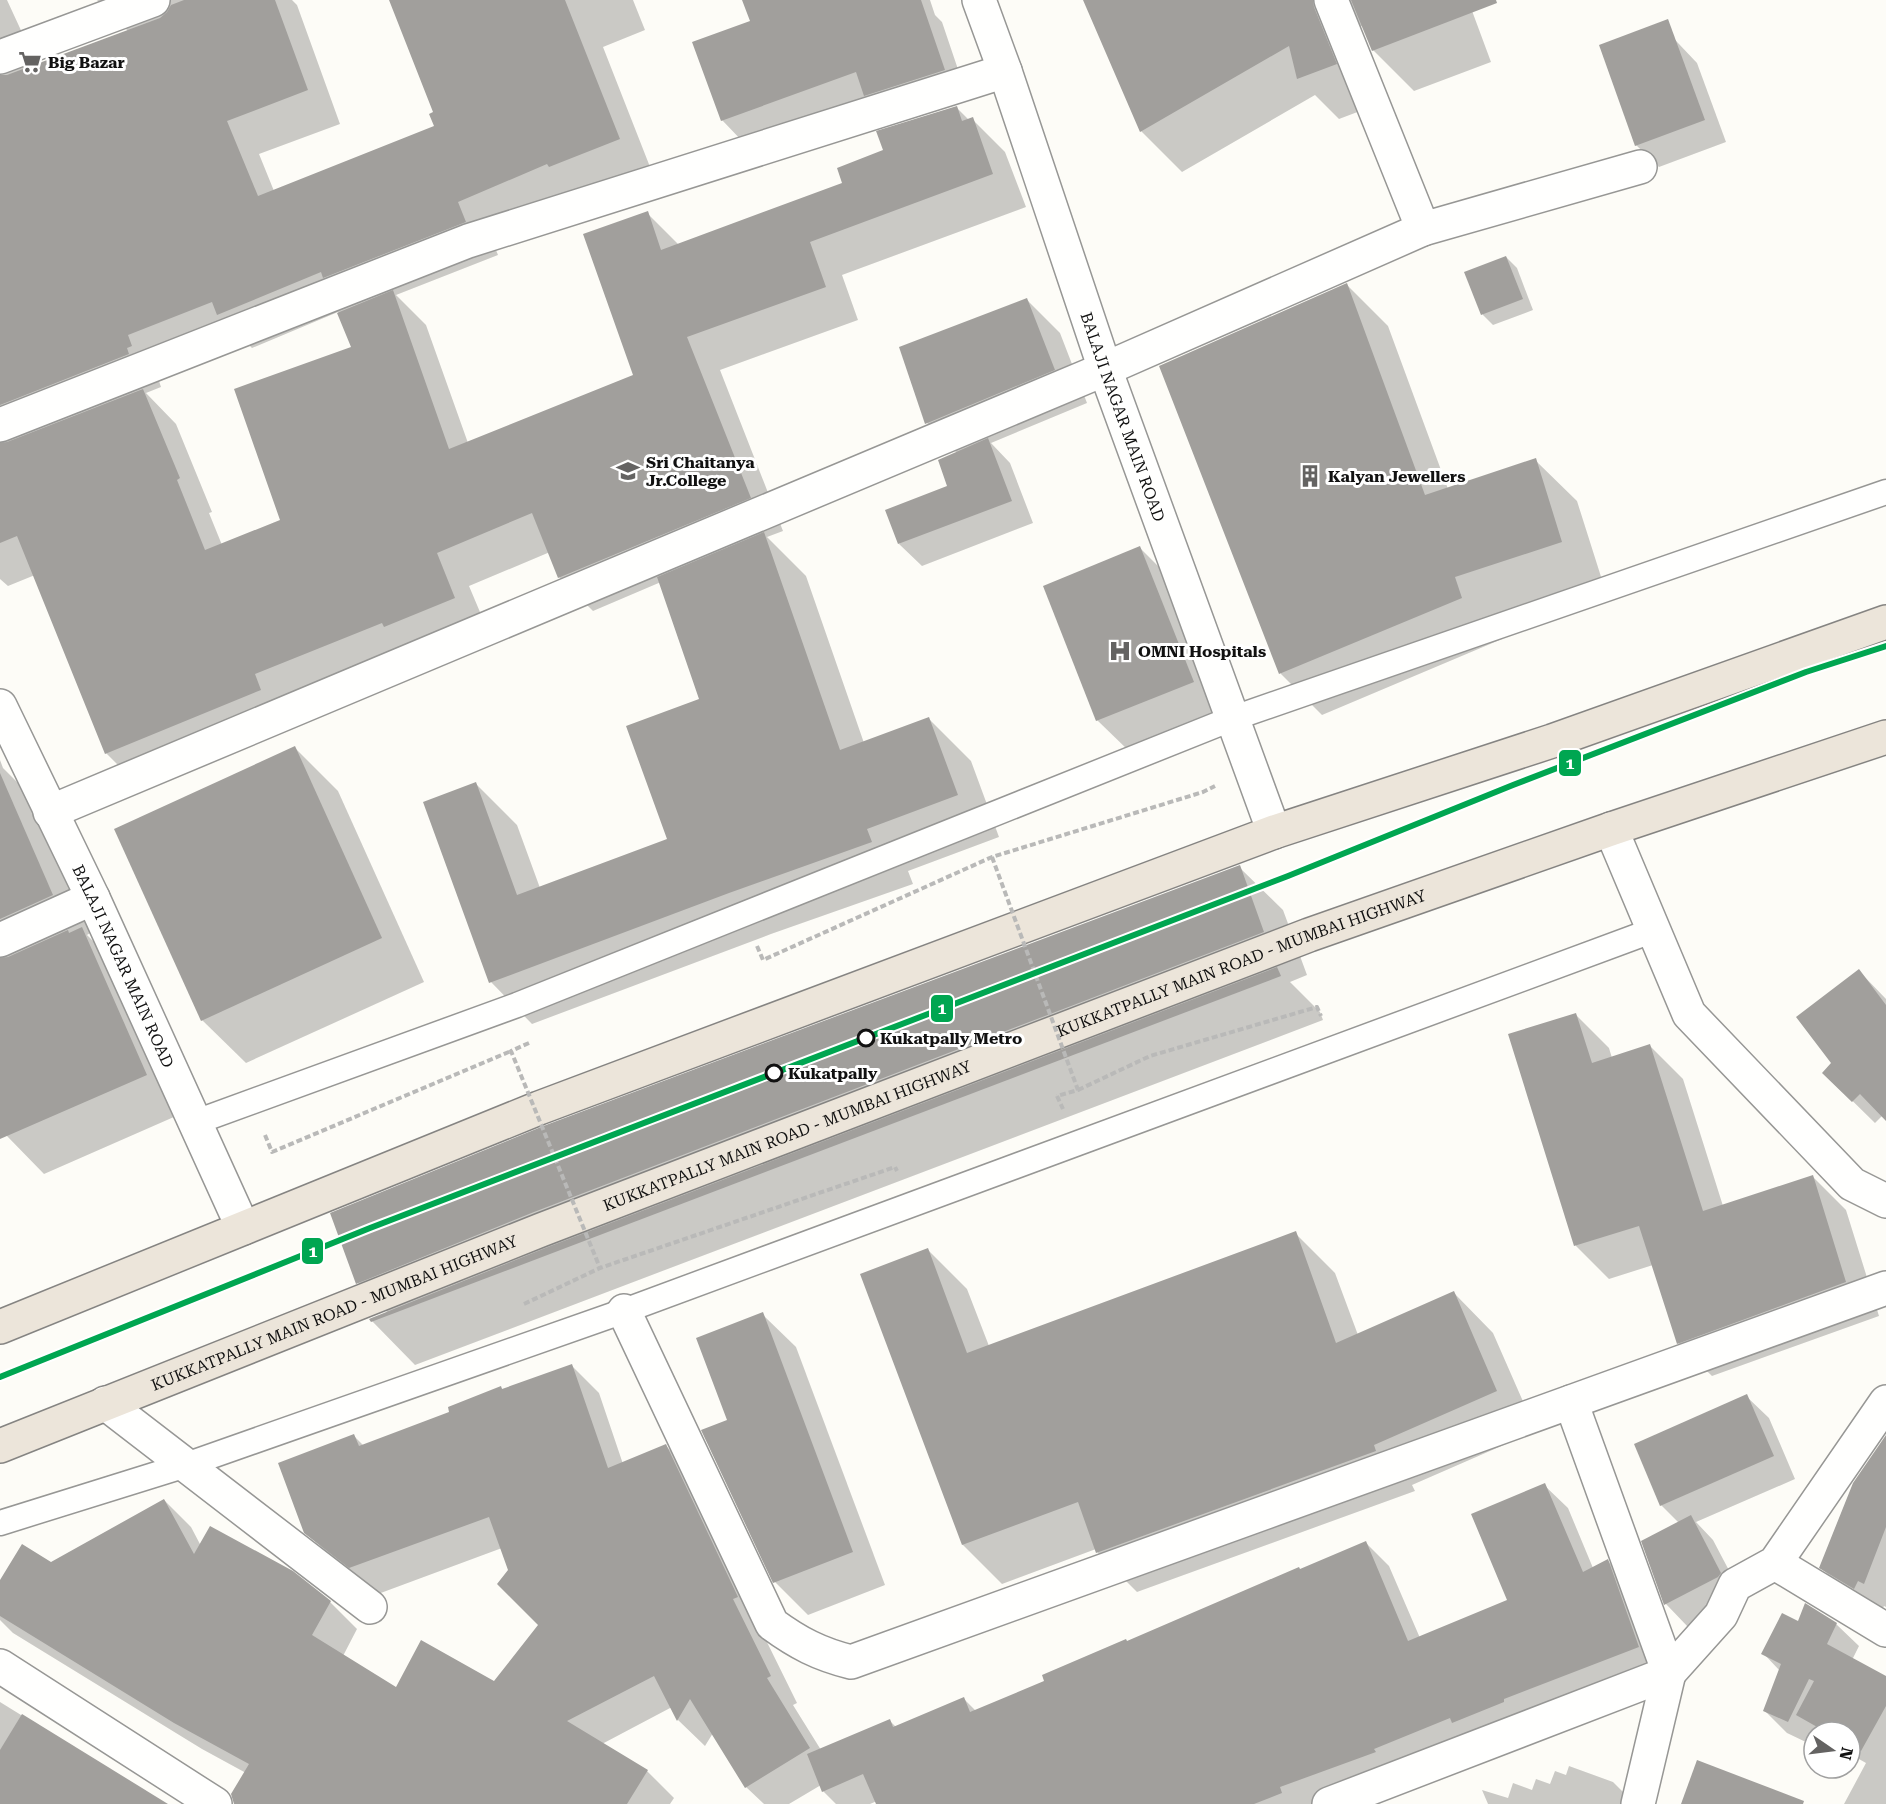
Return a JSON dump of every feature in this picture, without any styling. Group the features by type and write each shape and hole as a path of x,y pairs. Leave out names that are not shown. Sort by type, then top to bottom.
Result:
{"highway":[{"path":"0,1327 539,1108 1274,832 1552,741 1886,622"},
{"name":"KUKKATPALLY MAIN ROAD - MUMBAI HIGHWAY","path":"0,1446 552,1226 1309,935 1611,829 1886,737"}],"street":[{"path":"0,57 153,0"},
{"name":"BALAJI NAGAR MAIN ROAD","path":"979,0 1105,369 1274,832"},
{"path":"1331,0 1423,229"},
{"path":"0,425 468,241 1005,71"},
{"path":"50,812 1105,369 1423,229 1640,167"},
{"name":"BALAJI NAGAR MAIN ROAD","path":"0,706 93,898 243,1228"},
{"path":"1611,829 1689,1014 1852,1184 1886,1201"},
{"path":"0,939 93,898"},
{"path":"624,1311 772,1624 801,1644 831,1657 851,1662 1886,1288"},
{"path":"1570,1402 1669,1673 1638,1804"},
{"path":"1329,1804 1669,1673 1721,1615 1735,1585 1775,1563 1886,1402"},
{"path":"105,1403 370,1607"},
{"path":"1775,1563 1886,1630"},
{"path":"0,1666 215,1804"}],"lane":[{"path":"196,1122 517,1005 1231,719 1886,492"},
{"path":"0,1523 186,1465 624,1311 1654,930"}],"path":[{"path":"763,960 992,857 1203,792"},
{"path":"992,857 1078,1090"},
{"path":"1057,1096 1078,1090 1150,1056 1317,1007"},
{"path":"272,1152 529,1043"},
{"path":"511,1051 600,1269 895,1167"}],"building":[{"path":"184,0 275,0 308,90 227,121 258,196 434,126 429,114 433,112 389,0 565,0 620,139 549,167 547,164 458,202 466,222 323,278 321,272 217,315 212,302 128,335 132,346 127,348 129,354 0,405 0,75 7,75 160,18 171,5"},
{"path":"742,0 921,0 945,70 864,96 856,72 721,121 692,42 750,21"},
{"path":"1083,0 1313,0 1337,64 1297,79 1289,46 1140,132"},
{"path":"1351,0 1496,0 1497,3 1372,51"},
{"path":"1668,19 1705,120 1635,146 1599,45"},
{"path":"957,106 962,121 973,117 993,174 810,242 826,287 687,337 751,498 558,578 532,513 437,553 455,598 384,627 382,623 255,674 261,690 105,754 17,536 0,543 0,443 143,389 180,478 177,480 205,550 280,520 234,389 351,347 337,313 393,290 449,449 633,375 583,234 648,211 661,250 842,183 837,168 883,150 876,131"},
{"path":"1506,256 1523,299 1481,315 1464,272"},
{"name":"Kalyan Jewellers","path":"1347,283 1425,495 1536,458 1562,542 1455,577 1462,598 1279,674 1159,366"},
{"path":"1027,298 1055,370 925,424 899,347"},
{"path":"988,438 1012,501 898,544 885,510 947,486 938,460"},
{"path":"764,532 840,750 929,717 958,795 867,829 872,842 489,983 423,802 476,782 517,895 667,839 626,726 699,699 657,577"},
{"path":"1140,546 1194,682 1096,721 1043,586"},
{"path":"295,746 382,938 201,1021 114,829"},
{"path":"0,773 53,895 0,919"},
{"path":"1240,865 1264,932 534,1212 356,1284 330,1213 546,1125"},
{"path":"82,927 147,1075 0,1139 0,958 8,957 68,930 69,933"},
{"path":"1277,967 1281,976 371,1322 369,1319 548,1247"},
{"path":"1859,969 1886,1005 1886,1121 1860,1094 1852,1102 1822,1073 1831,1063 1796,1017"},
{"path":"1576,1013 1592,1063 1650,1044 1703,1211 1813,1175 1846,1282 1677,1344 1639,1226 1574,1246 1508,1034"},
{"path":"1296,1231 1336,1343 1454,1291 1497,1391 1374,1445 1376,1451 1096,1553 1078,1502 962,1545 860,1274 928,1248 967,1353"},
{"path":"763,1312 853,1552 773,1583 701,1430 727,1420 696,1338"},
{"path":"572,1364 608,1468 666,1444 738,1597 733,1599 771,1676 767,1678 810,1748 745,1788 690,1699 677,1721 654,1676 567,1721 648,1770 627,1804 234,1804 231,1794 249,1764 174,1723 0,1616 0,1580 22,1544 51,1562 164,1499 194,1554 210,1526 293,1571 331,1601 312,1635 396,1687 421,1640 494,1681 538,1625 497,1584 508,1570 489,1517 349,1568 304,1533 278,1463 354,1434 359,1446 449,1412 448,1407 501,1386 502,1389"},
{"path":"1747,1394 1774,1456 1660,1506 1634,1444"},
{"path":"1886,1435 1886,1527 1864,1584 1858,1581 1854,1589 1819,1568 1853,1483"},
{"path":"1545,1483 1583,1572 1608,1559 1639,1647 1504,1699 1504,1702 1452,1723 1450,1718 1374,1749 1376,1752 1280,1787 1282,1793 1254,1804 876,1804 863,1774 822,1792 807,1754 890,1719 893,1727 964,1697 970,1712 1044,1681 1042,1675 1366,1541 1408,1641 1507,1600 1471,1514"},
{"path":"1691,1515 1721,1573 1718,1577 1664,1605 1641,1541"},
{"path":"1805,1603 1837,1623 1827,1644 1886,1676 1886,1706 1862,1749 1862,1720 1805,1720 1796,1715 1814,1681 1809,1679 1788,1722 1763,1711 1781,1664 1761,1654 1782,1613 1798,1621"},
{"path":"22,1714 168,1804 0,1804 0,1750"},
{"path":"1697,1760 1804,1801 1803,1804 1681,1804"}],"transit line":[{"name":"1","path":"0,1377 370,1228 1288,876 1513,785 1806,672 1886,646"}],"place":[{"name":"Big Bazar","path":"30,62"},
{"name":"Sri Chaitanya Jr.College","path":"628,471"},
{"name":"Kalyan Jewellers","path":"1310,476"},
{"name":"OMNI Hospitals","path":"1120,651"},
{"name":"Kukatpally Metro","path":"866,1038"},
{"name":"Kukatpally","path":"774,1073"}]}
